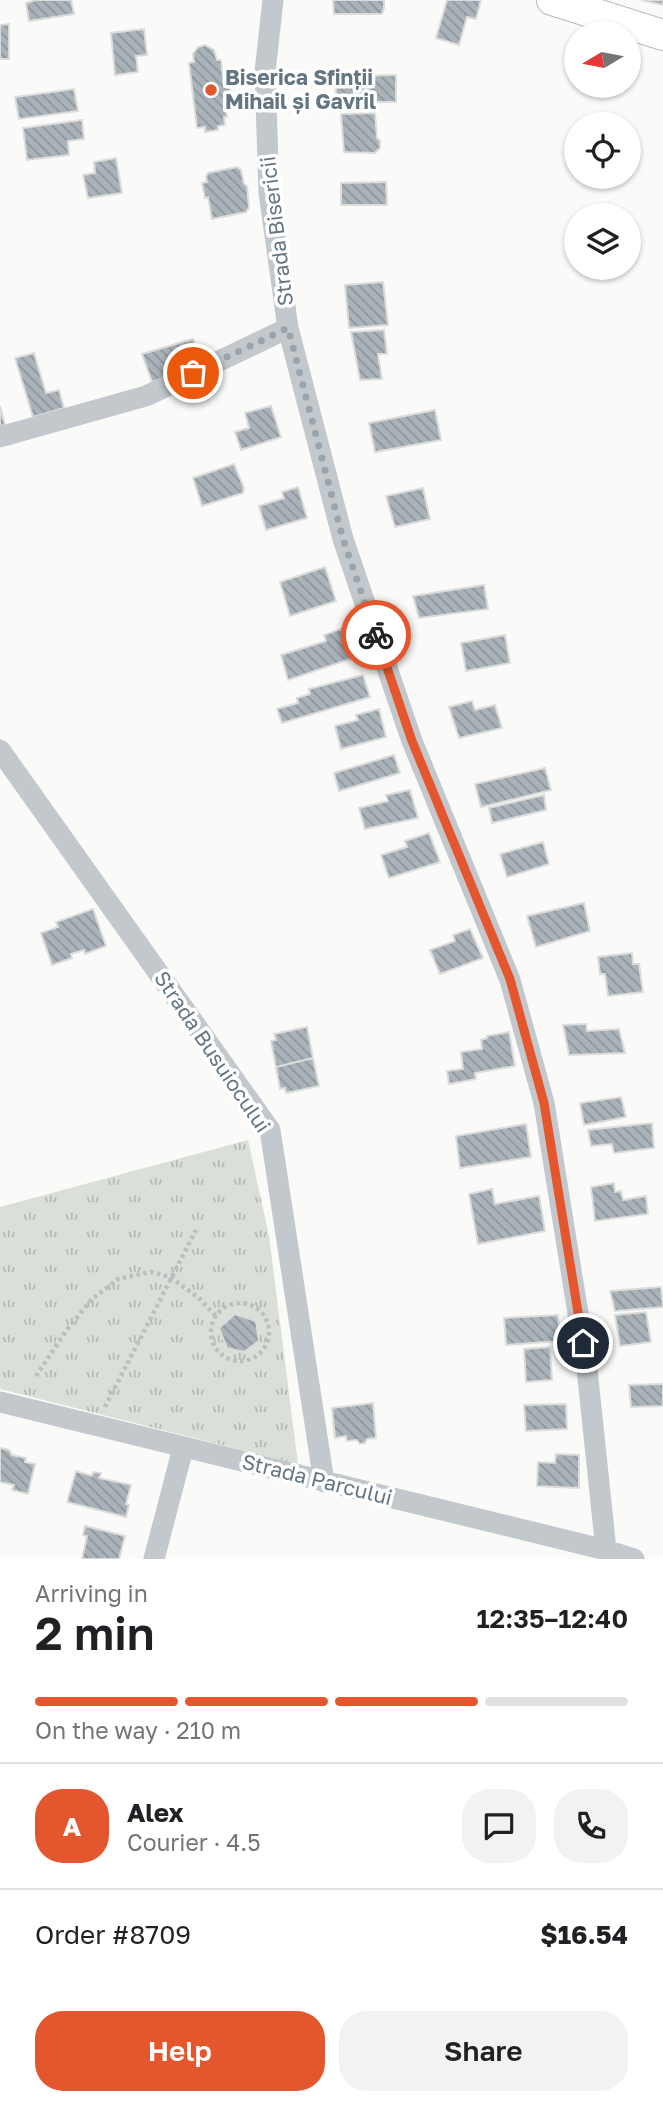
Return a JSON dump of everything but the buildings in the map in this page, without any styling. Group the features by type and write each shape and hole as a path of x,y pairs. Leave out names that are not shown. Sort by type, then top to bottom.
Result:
{"street":[{"path":"552,0 604,9 663,35"},
{"name":"Strada Bisericii","path":"271,2 264,72 268,192 288,328 343,539 412,741 510,979 544,1103 587,1369 606,1550"},
{"path":"0,437 146,396 288,328"},
{"name":"Strada Busuiocului","path":"0,750 270,1130 324,1482"},
{"name":"Strada Parcului","path":"0,1402 634,1559"},
{"path":"154,1559 183,1448"}],"path":[{"path":"95,1426 196,1230"},
{"path":"36,1376 91,1300 118,1279 151,1272 170,1277 199,1298 216,1316"},
{"path":"231,1304 250,1305 264,1316 268,1325 267,1344 254,1358 245,1361 226,1358 214,1343 212,1325 216,1316 231,1304"}],"green space":[{"path":"248,1140 269,1236 298,1464 0,1389 0,1207"}],"way so far":[{"path":"193,373 288,328 343,539 376,635"}],"place":[{"name":"Biserica Sfinții Mihail și Gavril","path":"211,90"}],"route":[{"path":"376,635 412,741 510,979 544,1103 583,1343"}]}
